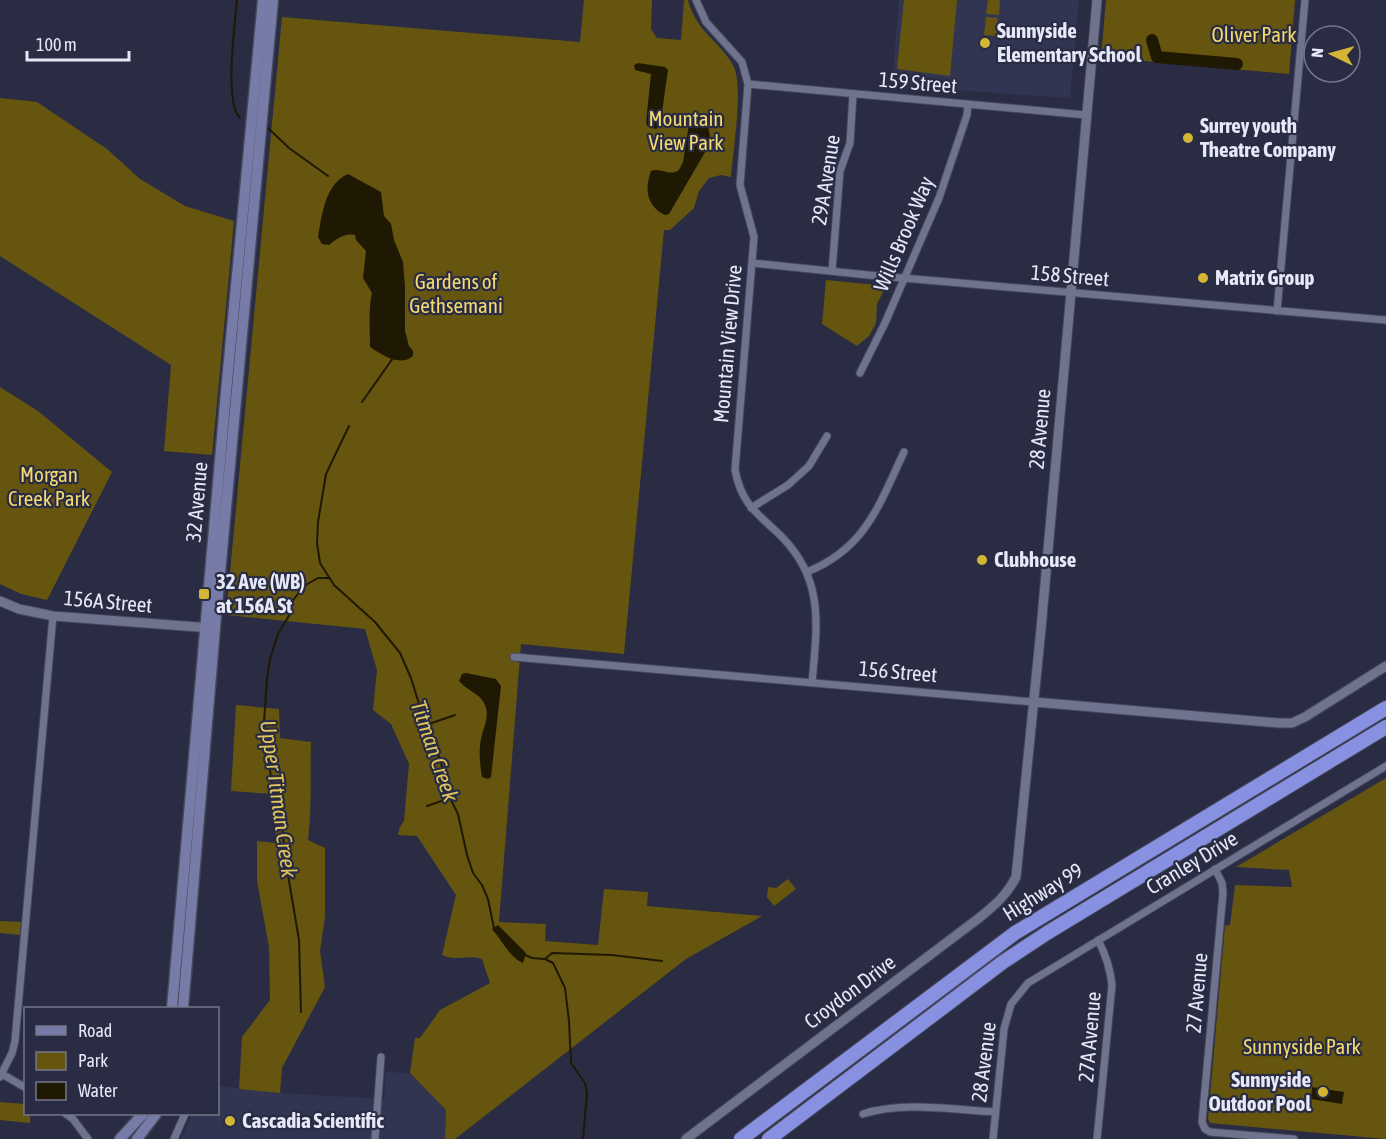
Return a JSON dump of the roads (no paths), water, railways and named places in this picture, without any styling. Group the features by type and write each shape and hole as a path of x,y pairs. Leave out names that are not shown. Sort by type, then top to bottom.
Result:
{"highway":[{"name":"Highway 99","path":"741,1139 1015,933 1386,708"},
{"name":"Highway 99","path":"769,1139 1003,962 1386,727"}],"main road":[{"name":"32 Avenue","path":"183,1007 194,881 210,628 263,0"},
{"name":"32 Avenue","path":"172,1007 273,0"},
{"path":"188,832 192,842 189,877 190,881 194,881"},
{"path":"120,1139 141,1115"},
{"path":"137,1139 155,1115"}],"street":[{"name":"Mountain View Drive","path":"696,0 706,22 742,62 748,84 740,185 754,237 735,470 738,488 751,508 782,537 807,572 816,602 817,617 812,683"},
{"name":"28 Avenue","path":"1018,861 1097,0"},
{"path":"1277,311 1305,0"},
{"name":"159 Street","path":"748,84 1086,115"},
{"name":"29A Avenue","path":"831,271 840,171 850,143 853,94"},
{"name":"Wills Brook Way","path":"860,373 885,323 939,198 967,115 968,104"},
{"name":"158 Street","path":"752,263 1386,320"},
{"path":"751,508 788,485 809,466 827,436"},
{"path":"807,572 824,565 857,538 880,504 904,452"},
{"name":"156A Street","path":"0,601 19,609 53,616 210,628"},
{"path":"24,1087 1,1076 15,1041 53,616"},
{"name":"156 Street","path":"514,657 1279,723 1292,723 1305,717 1386,666"},
{"name":"Cranley Drive","path":"1018,993 1028,983 1386,766"},
{"name":"Croydon Drive","path":"686,1139 1000,901 1016,878 1018,861"},
{"name":"27 Avenue","path":"1215,869 1222,883 1223,893 1202,1122 1205,1129 1210,1132 1283,1139"},
{"name":"27A Avenue","path":"1097,1139 1112,984 1106,956 1098,940"},
{"name":"28 Avenue","path":"993,1139 1004,1029 1011,1004 1018,993"},
{"path":"375,1139 381,1057"},
{"path":"863,1114 875,1110 914,1108 995,1112"},
{"path":"68,1115 88,1139"},
{"path":"174,1139 184,1115"},
{"path":"1283,1139 1294,1139"}],"water":[{"path":"638,63 665,67 668,70 660,126 656,129 648,127 646,123 651,74 635,70 634,65"},
{"path":"698,117 707,120 711,142 669,214 665,215 654,207 649,197 648,185 651,171 672,173 679,170 683,162 689,124"},
{"path":"348,174 381,192 384,216 391,224 394,240 403,262 405,331 409,346 413,351 413,356 408,359 391,359 370,347 372,293 363,278 366,251 356,240 355,235 344,236 329,245 322,244 318,237 329,193 340,179"},
{"path":"462,674 496,679 501,686 491,777 488,779 482,777 480,756 487,711 482,700 459,681"},
{"path":"498,925 526,953 523,963 510,953 492,929"},
{"path":"1312,1087 1344,1092 1342,1104 1311,1099"}],"waterway":[{"name":"Titman Creek","path":"237,0 231,80 235,110 240,118"},
{"path":"1152,40 1157,57 1237,64"},
{"name":"Titman Creek","path":"268,128 289,148 328,176"},
{"path":"362,402 393,358"},
{"name":"Titman Creek","path":"349,426 326,474 318,522 317,543 320,563 334,585 375,622 400,653 441,762 446,790 458,814 473,873 488,899 494,928"},
{"name":"Upper Titman Creek","path":"301,1012 299,940 286,863 280,808 271,778 264,722 270,659 278,634 290,614 291,603 304,586 318,578 330,578"},
{"path":"426,725 455,715"},
{"path":"427,806 450,798"},
{"name":"Titman Creek","path":"523,954 532,958 545,959 552,953 612,955 662,961"},
{"path":"545,959 553,963 565,988 571,1063 585,1083 587,1093 583,1139"}],"place":[{"name":"Sunnyside Elementary School","path":"985,43"},
{"name":"Surrey youth Theatre Company","path":"1188,138"},
{"name":"Matrix Group","path":"1203,278"},
{"name":"Clubhouse","path":"982,560"},
{"name":"32 Ave (WB) at 156A St","path":"204,594"},
{"name":"Sunnyside Outdoor Pool","path":"1323,1092"},
{"name":"Cascadia Scientific","path":"230,1121"}],"park label":[{"name":"Oliver Park","path":"1254,35"},
{"name":"Mountain View Park","path":"686,131"},
{"name":"Gardens of Gethsemani","path":"456,294"},
{"name":"Morgan Creek Park","path":"49,487"},
{"name":"Sunnyside Park","path":"1302,1047"}]}
